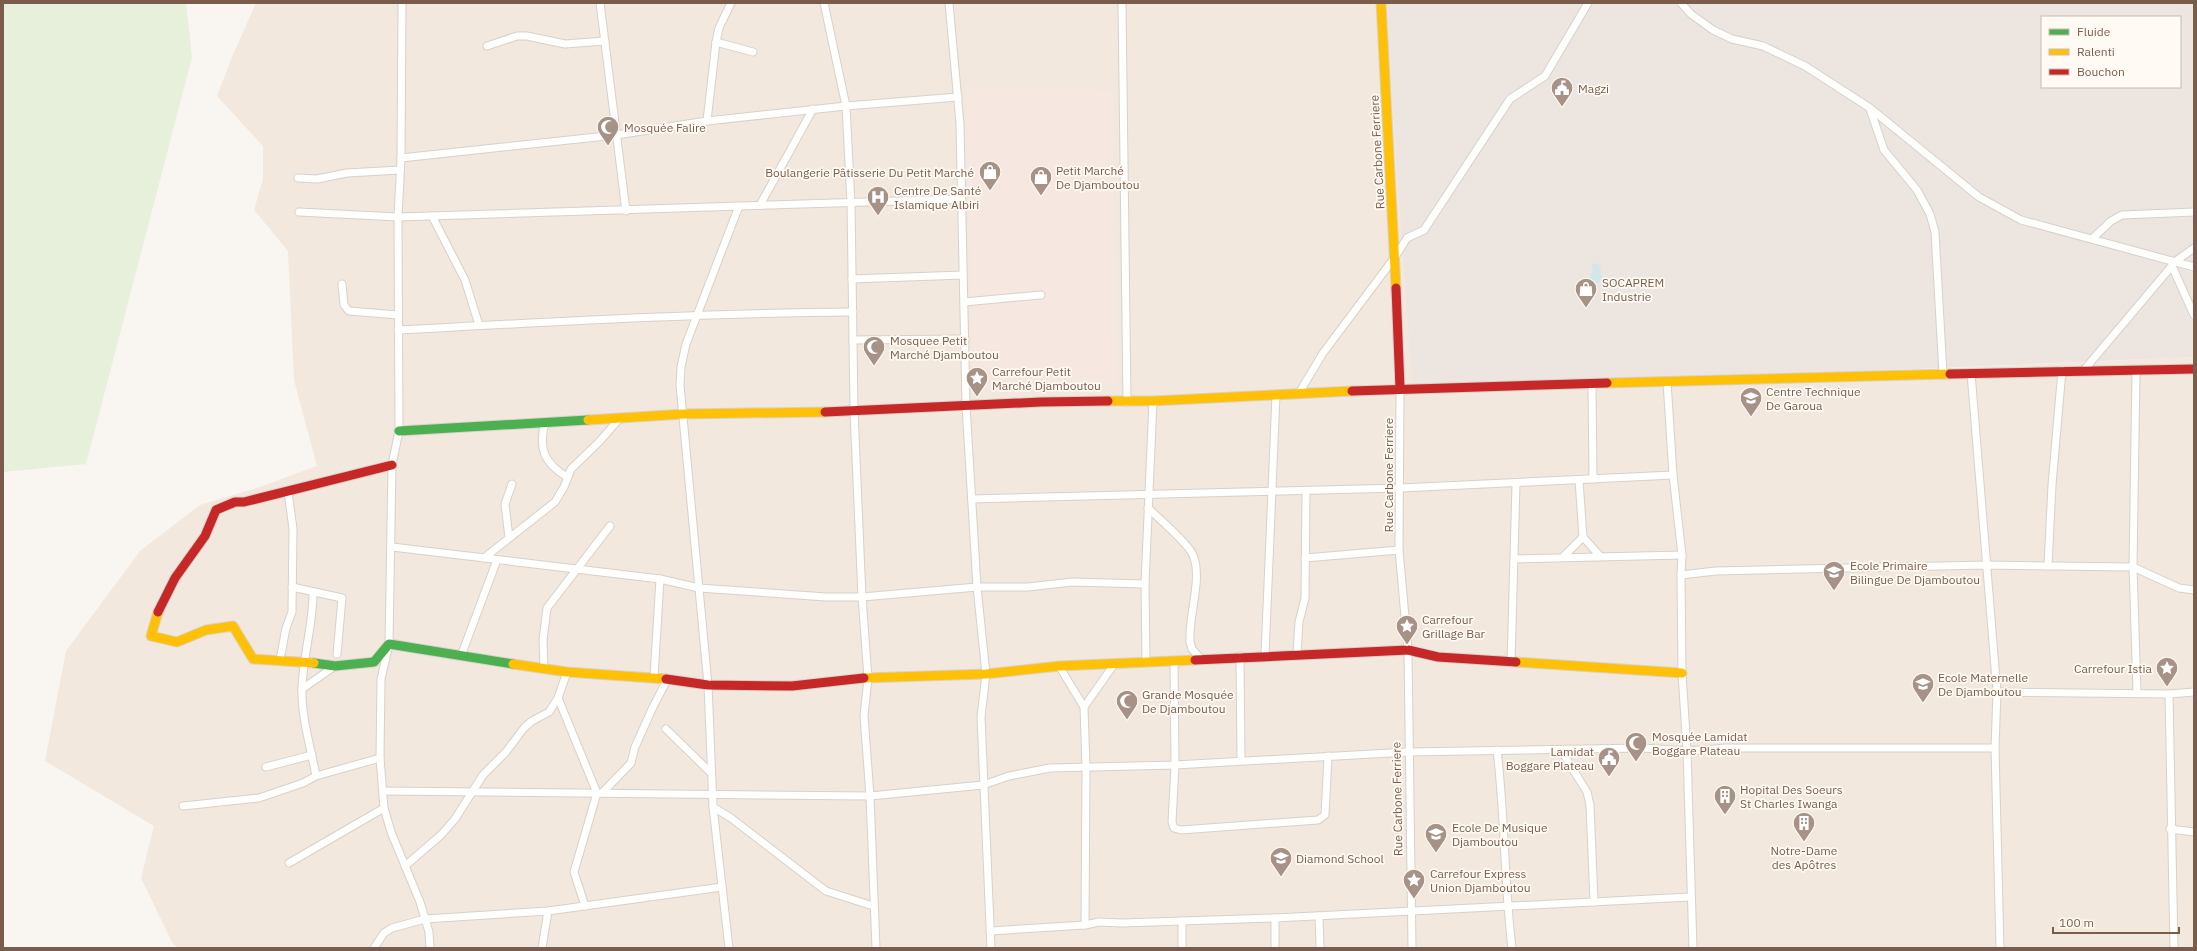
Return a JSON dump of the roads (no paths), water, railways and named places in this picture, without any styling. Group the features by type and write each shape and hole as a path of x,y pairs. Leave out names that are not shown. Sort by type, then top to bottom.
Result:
{"street":[{"path":"402,3 401,158 398,217 399,431 392,465 392,547 389,644 381,679 380,758 384,791 384,808 391,832 425,919 429,932 430,948"},
{"path":"600,3 626,211"},
{"path":"707,121 716,42 719,28 731,3"},
{"path":"824,3 846,106 851,202 854,411 862,598 868,678 864,716 870,796 873,906 876,948"},
{"path":"949,3 958,97 966,406 977,587 986,674 981,717 991,948"},
{"path":"1122,3 1127,402"},
{"name":"Rue Carbone Ferriere","path":"1381,3 1395,257 1400,388 1401,488 1399,550 1408,650 1408,752 1412,948"},
{"path":"1299,393 1323,353 1395,257 1407,238 1424,230 1510,99 1545,76 1588,3"},
{"path":"1681,3 1691,14 1713,30 1732,39 1763,46 1786,56 1870,108 1979,197 2021,220 2093,238 2174,263 2194,267"},
{"path":"487,46 517,36 527,36 565,44 605,41"},
{"path":"716,42 753,52"},
{"path":"401,158 616,135 707,121 813,109 958,97"},
{"path":"1870,108 1884,150 1917,190 1930,214 1934,226 1943,374"},
{"path":"760,205 813,109"},
{"path":"298,178 317,179 347,173 400,170"},
{"path":"299,212 398,217 626,211 961,199"},
{"path":"729,948 713,807 710,772 708,685 684,414 680,385 681,367 696,316 739,206"},
{"path":"2093,238 2111,221 2122,215 2194,212"},
{"path":"432,216 465,280 479,325"},
{"path":"2084,370 2174,263 2194,248"},
{"path":"2174,263 2194,315"},
{"path":"852,279 963,276"},
{"path":"342,284 344,305 349,311 398,314"},
{"path":"964,302 1040,295"},
{"path":"398,330 632,317 696,316 726,313 853,312"},
{"path":"853,340 965,339"},
{"path":"399,431 684,414 854,411 1041,402 1127,402 1400,388 1667,382 2062,370 2136,371 2194,369"},
{"path":"2048,566 2052,484 2062,370"},
{"path":"2136,371 2134,567 2137,693"},
{"path":"1971,373 1997,692 1995,748 2000,948"},
{"path":"1667,382 1673,474 1682,555 1682,673 1687,751 1690,897 1693,948"},
{"path":"1592,383 1593,479"},
{"path":"1265,655 1276,395"},
{"path":"1146,662 1145,584 1153,401"},
{"path":"484,558 555,502 560,495 571,470 620,418"},
{"path":"545,422 541,437 543,451 548,462 567,477"},
{"path":"389,644 374,662 335,666 304,661 253,659 233,626 206,630 177,642 151,636 160,606 175,578 205,536 216,510 235,502 244,502 392,465"},
{"path":"972,500 1306,492 1516,484 1673,474"},
{"path":"1579,480 1583,537 1600,556"},
{"path":"509,538 505,504 512,484"},
{"path":"1511,663 1516,484"},
{"path":"280,660 286,628 292,612 293,529 288,491"},
{"path":"1297,654 1299,622 1305,598 1306,492"},
{"path":"1148,508 1188,548 1194,556 1196,573 1190,642 1192,649 1201,659"},
{"path":"544,669 543,640 547,608 610,526"},
{"path":"1564,556 1583,537"},
{"path":"392,547 660,579 699,588 826,597 862,598 977,587 1028,587 1072,582 1145,584"},
{"path":"1306,558 1399,550"},
{"path":"1514,559 1564,556 1682,555"},
{"path":"461,656 497,560"},
{"path":"1681,575 1716,571 1986,565 2134,567 2179,588 2194,590"},
{"path":"654,677 660,579"},
{"path":"292,587 313,593 342,598 337,654"},
{"path":"313,593 313,611 304,661 302,689 316,776"},
{"path":"389,644 424,652 567,672 654,677 708,685 792,686 868,678 986,674 1059,666 1174,661 1240,656 1408,650 1438,658 1682,673"},
{"path":"1240,656 1241,760"},
{"path":"1174,661 1175,765 1172,822 1174,828 1180,830 1318,820 1324,815 1326,804 1328,756"},
{"path":"1084,707 1115,663"},
{"path":"302,689 335,666"},
{"path":"1059,666 1084,707 1086,766 1085,925"},
{"path":"405,866 441,834 455,819 482,775 506,752 524,728 549,712 558,698 567,672"},
{"path":"585,906 574,872 600,793 631,763 635,747 667,680"},
{"path":"1997,692 2169,694 2194,692"},
{"path":"2169,694 2170,829 2174,948"},
{"path":"558,698 600,793"},
{"path":"666,729 710,772"},
{"path":"384,791 713,793 814,797 870,796 983,785 1009,776 1043,769 1086,766 1175,765 1241,760 1408,752 1643,748 1687,751 1726,748 1995,748"},
{"path":"1497,750 1503,795 1507,907 1512,948"},
{"path":"1561,750 1587,792 1590,806 1594,902"},
{"path":"266,767 312,755"},
{"path":"183,806 259,798 316,776 380,758"},
{"path":"713,807 731,818 826,891 873,906"},
{"path":"288,863 384,808"},
{"path":"2170,829 2194,832"},
{"path":"374,948 384,933 392,928 425,919 548,911 722,887"},
{"path":"990,931 1085,925 1099,922 1122,923 1275,918 1690,897"},
{"path":"542,948 548,911"},
{"path":"1319,916 1320,948"},
{"path":"1275,918 1276,948"},
{"path":"1182,921 1182,948"}],"water":[{"path":"1595,263 1601,266 1600,271 1603,279 1597,284 1590,280 1590,276 1593,272 1592,265"}],"place":[{"name":"Magzi","path":"1562,108"},
{"name":"Mosquée Falire","path":"608,146"},
{"name":"Boulangerie Pâtisserie Du Petit Marché","path":"990,192"},
{"name":"Petit Marché De Djamboutou","path":"1041,196"},
{"name":"Centre De Santé Islamique Albiri","path":"878,216"},
{"name":"SOCAPREM Industrie","path":"1586,308"},
{"name":"Mosquee Petit Marché Djamboutou","path":"874,366"},
{"name":"Carrefour Petit Marché Djamboutou","path":"977,398"},
{"name":"Centre Technique De Garoua","path":"1751,418"},
{"name":"Ecole Primaire Bilingue De Djamboutou","path":"1834,592"},
{"name":"Carrefour Grillage Bar","path":"1407,646"},
{"name":"Carrefour Istia","path":"2167,688"},
{"name":"Ecole Maternelle De Djamboutou","path":"1923,704"},
{"name":"Grande Mosquée De Djamboutou","path":"1127,720"},
{"name":"Mosquée Lamidat Boggare Plateau","path":"1636,762"},
{"name":"Lamidat Boggare Plateau","path":"1609,778"},
{"name":"Hopital Des Soeurs St Charles Iwanga","path":"1725,816"},
{"name":"Notre-Dame des Apôtres","path":"1804,842"},
{"name":"Ecole De Musique Djamboutou","path":"1436,854"},
{"name":"Diamond School","path":"1281,878"},
{"name":"Carrefour Express Union Djamboutou","path":"1414,900"}]}
